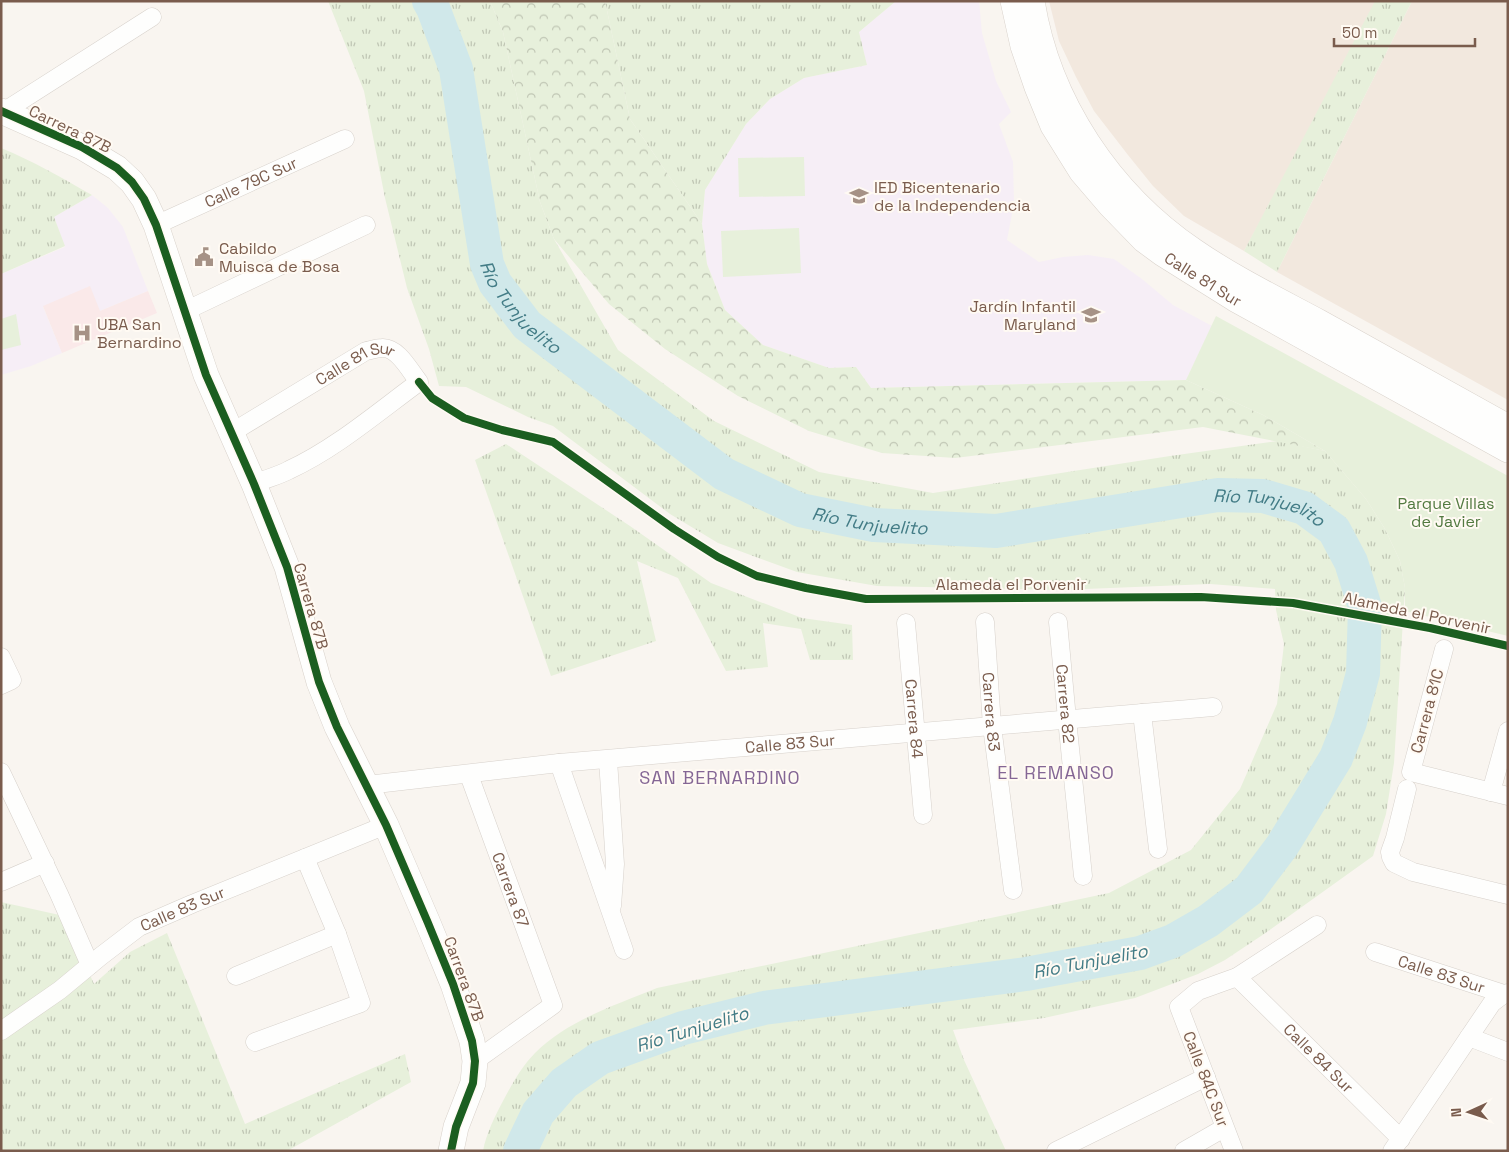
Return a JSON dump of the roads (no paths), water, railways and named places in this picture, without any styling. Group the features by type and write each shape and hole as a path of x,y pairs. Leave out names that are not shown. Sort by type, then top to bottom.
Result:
{"street":[{"name":"Calle 81 Sur","path":"1013,1 1026,54 1054,126 1081,171 1144,240 1163,254 1235,298 1508,450"},
{"name":"Calle 81 Sur","path":"1032,1 1038,33 1050,71 1077,126 1112,177 1155,221 1194,251 1236,276 1508,427"},
{"path":"2,112 152,17"},
{"name":"Carrera 87B","path":"2,112 82,147 117,168 132,182 156,225 206,375 254,484 287,567 320,682 344,743 386,825 453,984 472,1041 475,1061 473,1083 456,1127 451,1151"},
{"name":"Calle 79C Sur","path":"156,225 345,138"},
{"path":"185,311 366,225"},
{"name":"Calle 81 Sur","path":"231,433 366,351 383,348 391,350 398,355 419,382 342,439 317,455 290,470 254,484"},
{"name":"Carrera 83","path":"985,622 992,726 1013,890"},
{"name":"Carrera 82","path":"1058,622 1083,876"},
{"name":"Carrera 84","path":"906,623 923,815"},
{"name":"Carrera 81C","path":"1444,649 1411,772 1499,794"},
{"path":"1,657 6,683"},
{"name":"Calle 83 Sur","path":"367,785 469,775 559,763 1213,707"},
{"path":"1142,713 1158,849"},
{"path":"1499,794 1508,731"},
{"path":"608,760 615,864 611,913"},
{"path":"559,763 624,950"},
{"path":"1,772 7,797 44,863 90,965"},
{"name":"Carrera 87","path":"469,775 553,1005 475,1061"},
{"path":"1407,789 1390,852 1394,863 1413,872 1508,895"},
{"name":"Calle 83 Sur","path":"1,1031 60,990 139,927 386,825"},
{"path":"256,1042 361,1003 337,934 304,858"},
{"path":"1,882 44,863"},
{"path":"1238,977 1317,925"},
{"path":"236,976 337,934"},
{"name":"Calle 83 Sur","path":"1375,952 1506,993"},
{"name":"Calle 84C Sur","path":"1234,1151 1179,1007 1204,988 1238,977"},
{"name":"Calle 84 Sur","path":"1238,977 1397,1145"},
{"path":"1397,1145 1492,1003 1506,993"},
{"path":"1469,1037 1508,1052"},
{"path":"1056,1151 1206,1077"},
{"path":"1184,1151 1224,1128"}],"waterway":[{"name":"Río Tunjuelito","path":"429,1 456,69 487,264 495,283 527,325 724,474 800,510 874,525 996,531 1218,495 1263,496 1304,508 1334,530 1351,562 1365,607 1363,673 1350,722 1336,758 1282,846 1249,890 1208,921 1173,941 1140,953 1026,974 764,1008 683,1028 600,1058 564,1083 538,1113 520,1151"}],"place":[{"name":"IED Bicentenario de la Independencia","path":"859,196"},
{"name":"Cabildo Muisca de Bosa","path":"204,257"},
{"name":"Jardín Infantil Maryland","path":"1091,315"},
{"name":"UBA San Bernardino","path":"82,333"}],"district":[{"name":"EL REMANSO","path":"1056,772"},
{"name":"SAN BERNARDINO","path":"720,777"}],"park label":[{"name":"Parque Villas de Javier","path":"1446,512"}]}
